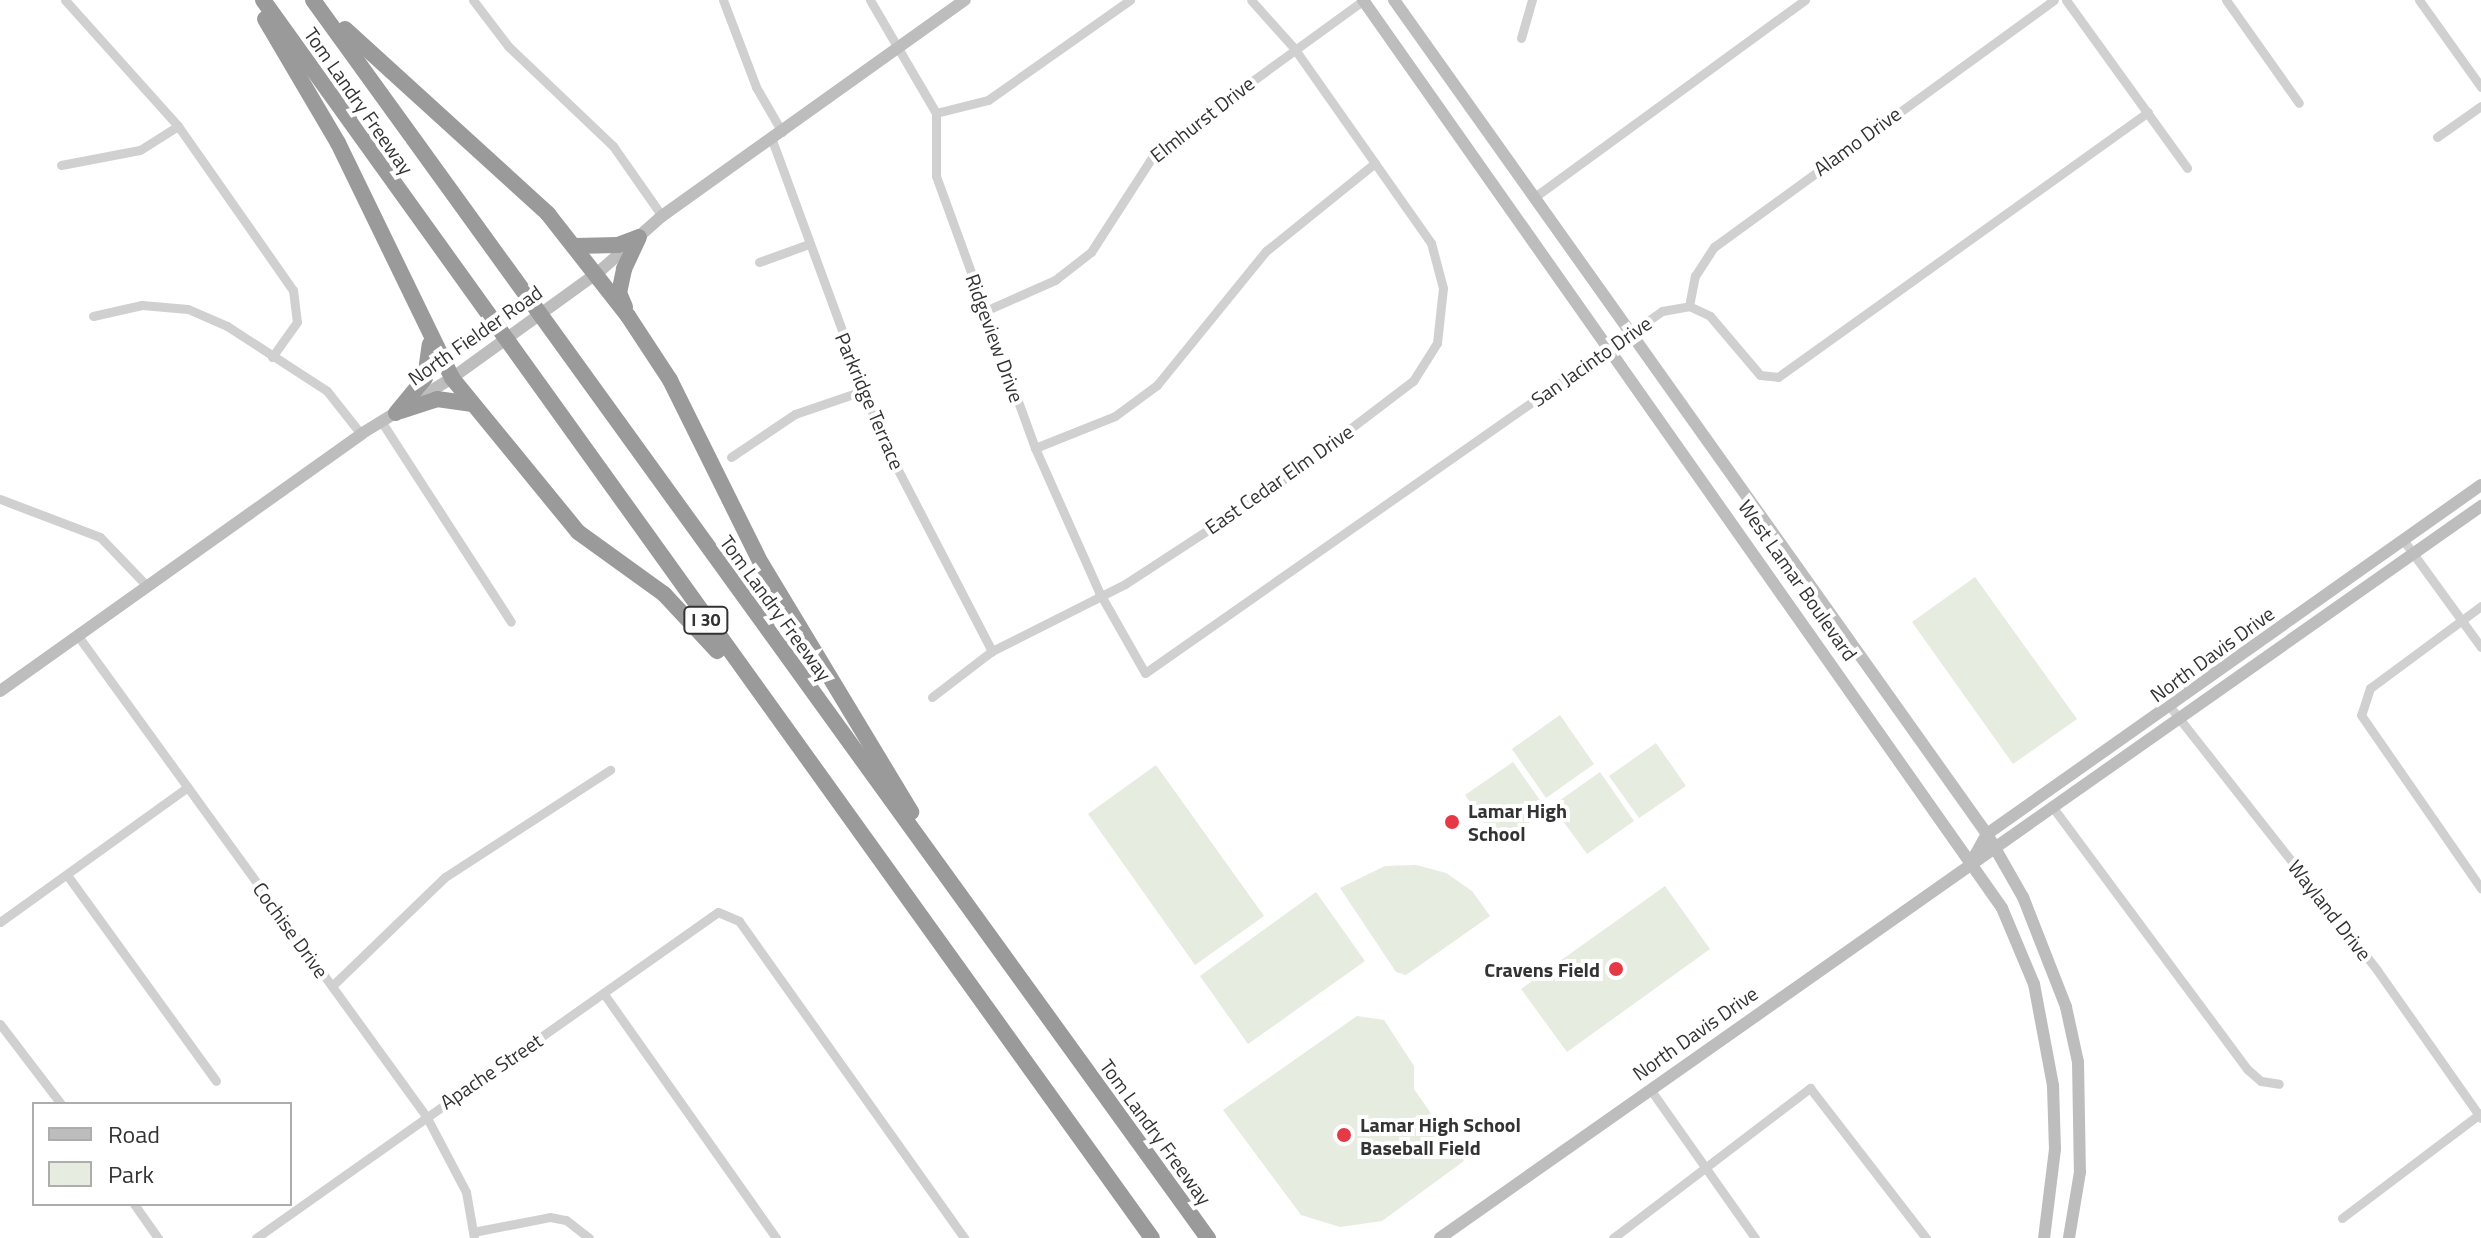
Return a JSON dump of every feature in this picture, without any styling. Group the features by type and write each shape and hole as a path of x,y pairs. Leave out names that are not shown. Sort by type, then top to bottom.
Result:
{"highway":[{"path":"254,0 338,143 430,344 452,378 578,532 664,594 714,646 828,789"},
{"name":"Tom Landry Freeway","path":"263,0 1152,1238"},
{"name":"Tom Landry Freeway","path":"313,0 1208,1238"},
{"path":"320,0 392,78 506,173 575,246 628,316 670,380 761,563 981,926"},
{"path":"628,316 619,293 639,237"},
{"path":"575,246 618,245 639,237"},
{"path":"389,417 425,378 430,344"},
{"path":"389,417 437,399 471,404"}],"main road":[{"name":"North Fielder Road","path":"0,691 361,434 452,378 596,273 662,216 965,0"},
{"name":"West Lamar Boulevard","path":"1363,0 1973,859 2021,949 2045,1029 2055,1149 2044,1238"},
{"name":"West Lamar Boulevard","path":"1394,0 1536,196 1677,403 1997,851 2046,951 2078,1062 2080,1172 2069,1238"},
{"path":"1658,418 1677,403"},
{"name":"North Davis Drive","path":"1973,859 1987,834 2171,708 2481,485"},
{"name":"North Davis Drive","path":"1440,1238 1973,859 1997,851 2182,723 2481,506"}],"street":[{"path":"65,0 178,126 293,290 297,322 272,357"},
{"path":"473,0 508,46 613,146 662,216"},
{"name":"Parkridge Terrace","path":"723,0 777,136 809,244 862,391 992,651"},
{"name":"Ridgeview Drive","path":"870,0 936,113 936,176 1035,448 1099,592 1145,673"},
{"path":"936,113 988,100 1130,0"},
{"name":"East Cedar Elm Drive","path":"932,697 992,651 1099,592 1125,584 1271,489 1399,393 1427,363 1443,323 1439,268 1431,243 1294,48 1251,0"},
{"name":"Elmhurst Drive","path":"985,311 1055,280 1091,252 1156,151 1363,0"},
{"path":"1521,38 1532,0"},
{"path":"1536,196 1805,0"},
{"name":"Alamo Drive","path":"1689,306 1695,276 1714,247 2054,0"},
{"path":"2066,0 2187,168"},
{"path":"2226,0 2299,103"},
{"path":"2419,0 2481,87"},
{"path":"2437,137 2481,106"},
{"path":"1689,306 1710,316 1760,375 1778,377 2148,112"},
{"path":"61,165 140,150 178,126"},
{"path":"1035,448 1115,416 1157,385 1266,251 1375,163"},
{"path":"759,262 809,244"},
{"path":"93,316 142,305 188,309 327,391 361,434"},
{"name":"San Jacinto Drive","path":"1145,673 1662,311 1689,306"},
{"path":"731,457 795,414 862,391"},
{"path":"389,417 511,622"},
{"path":"0,499 100,537 146,585"},
{"path":"2404,541 2481,647"},
{"path":"2481,606 2370,688 2361,715 2481,888"},
{"name":"Cochise Drive","path":"78,636 426,1116 466,1192 474,1235"},
{"name":"Wayland Drive","path":"2171,708 2377,970 2480,1115"},
{"path":"332,986 445,877 610,770"},
{"path":"0,922 188,787"},
{"path":"2054,809 2247,1069 2261,1081 2279,1084"},
{"path":"67,875 216,1081"},
{"name":"Apache Street","path":"256,1238 604,994 706,918 728,913 739,921 964,1238"},
{"path":"604,994 776,1238"},
{"path":"0,1024 59,1102"},
{"path":"1613,1238 1810,1088 1926,1238"},
{"path":"1650,1089 1755,1238"},
{"path":"2342,1218 2480,1115"},
{"path":"135,1206 158,1238"},
{"path":"474,1235 550,1217 578,1226 589,1238"}],"green space":[{"path":"1975,577 2077,719 2013,764 1912,622"},
{"path":"1560,715 1594,764 1546,798 1512,749"},
{"path":"1656,743 1686,786 1639,818 1609,776"},
{"path":"1513,762 1547,810 1499,844 1465,795"},
{"path":"1156,765 1264,916 1195,965 1088,814"},
{"path":"1600,772 1634,821 1587,854 1552,806"},
{"path":"1416,865 1446,873 1472,891 1490,916 1406,975 1396,972 1340,888 1385,866"},
{"name":"Cravens Field","path":"1665,886 1710,949 1567,1052 1521,989"},
{"path":"1316,892 1365,961 1248,1044 1200,976"},
{"name":"Lamar High School Baseball Field","path":"1357,1016 1384,1020 1414,1066 1414,1089 1464,1161 1382,1221 1340,1227 1301,1215 1223,1110"}],"place":[{"name":"Lamar High School","path":"1452,822"},
{"name":"Cravens Field","path":"1616,969"},
{"name":"Lamar High School Baseball Field","path":"1344,1135"}]}
